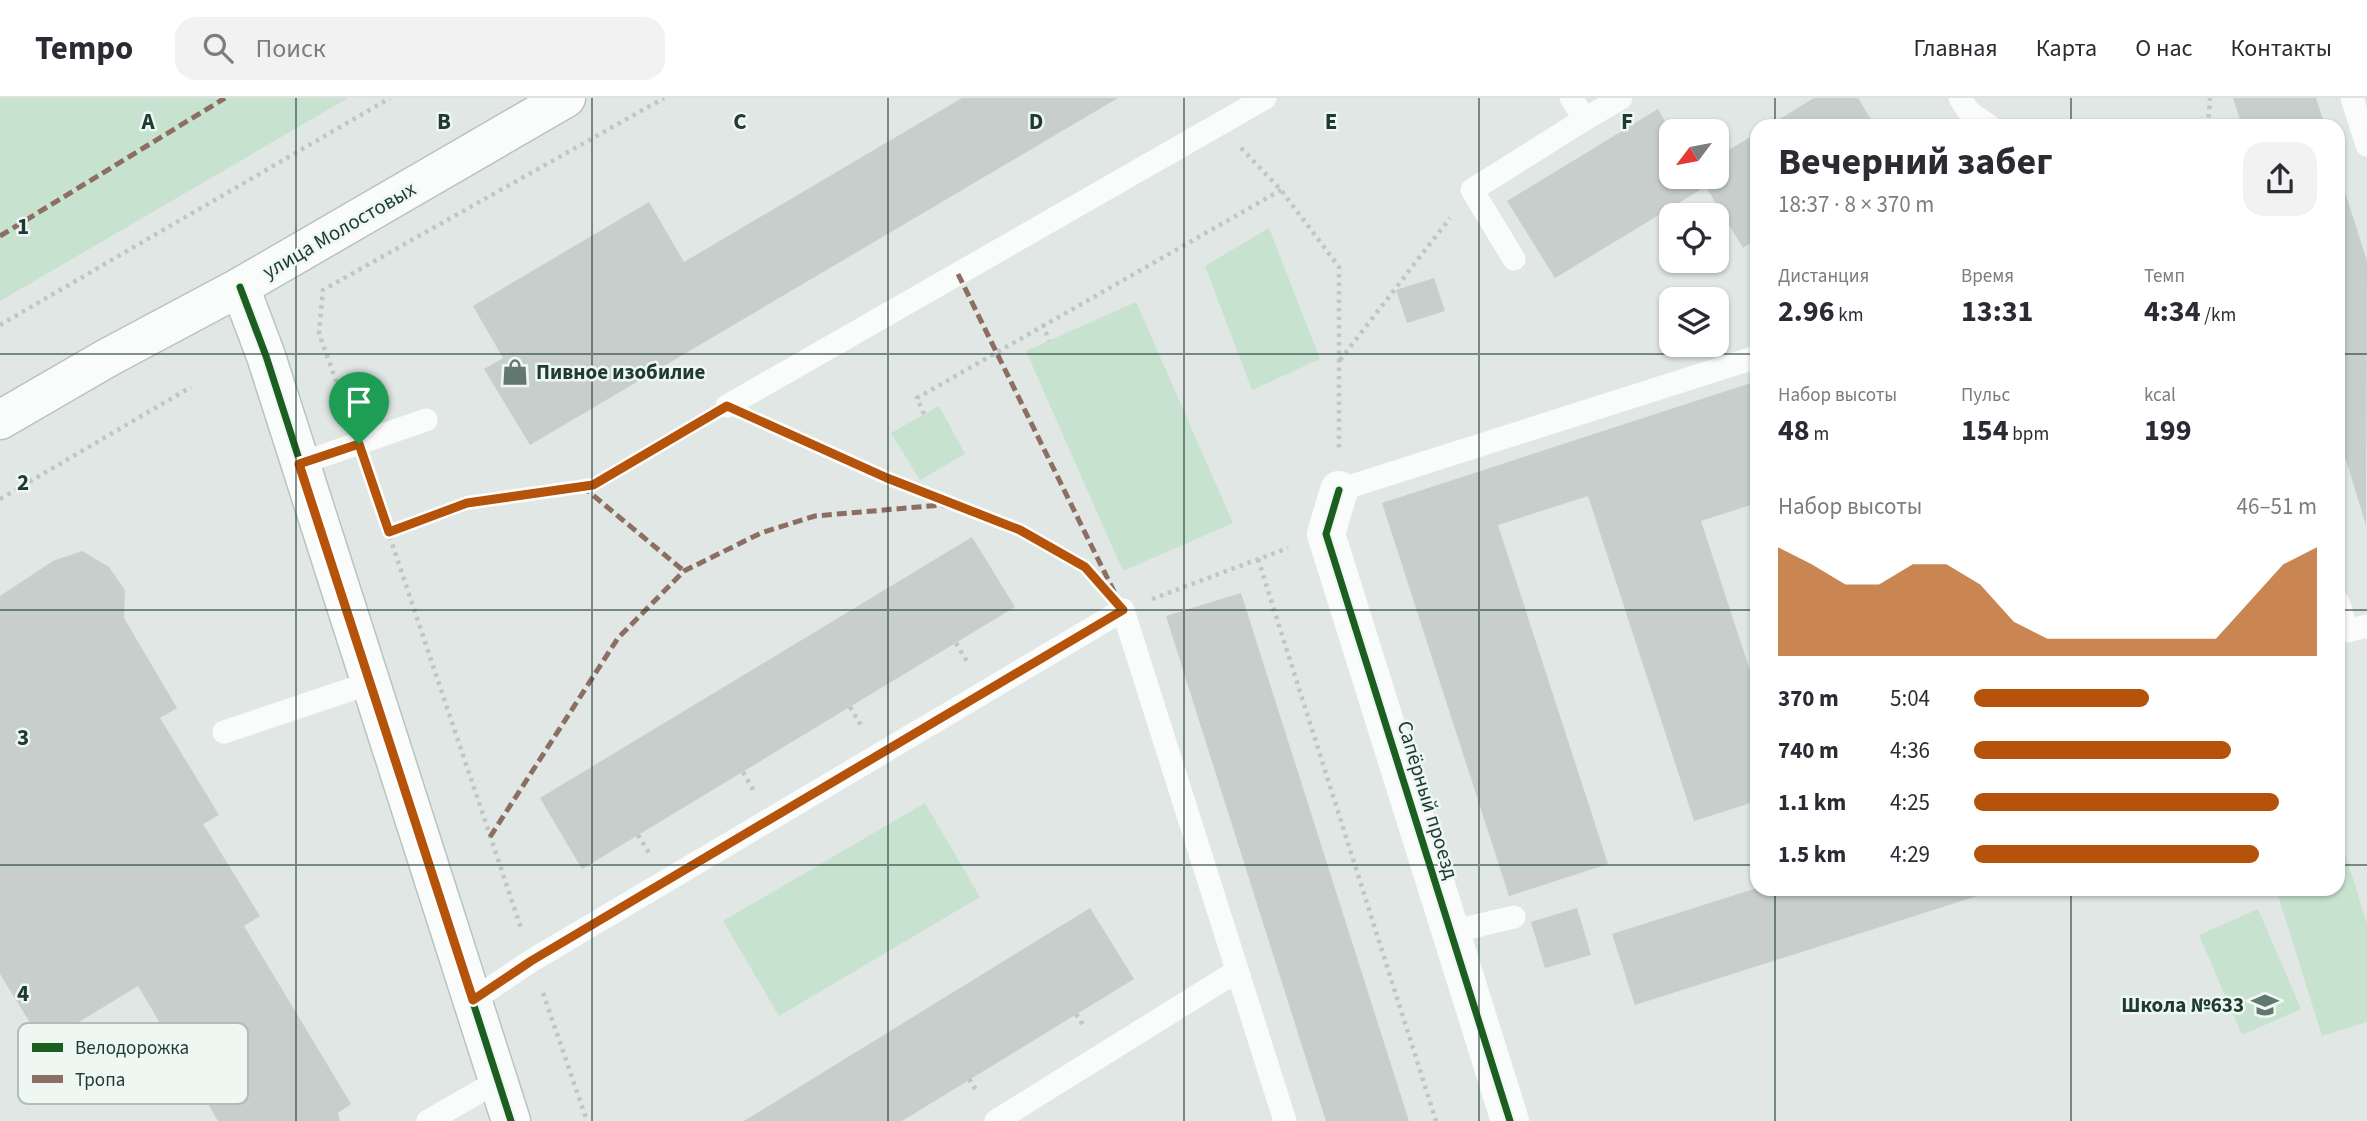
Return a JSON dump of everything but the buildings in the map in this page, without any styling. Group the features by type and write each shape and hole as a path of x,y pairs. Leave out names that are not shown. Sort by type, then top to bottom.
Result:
{"street":[{"name":"улица Молостовых","path":"0,420 107,358 240,288 566,98"},
{"path":"240,288 266,356 511,1121"},
{"path":"1326,534 1339,490"},
{"name":"Сапёрный проезд","path":"1326,534 1510,1121"}],"lane":[{"path":"727,406 1265,98"},
{"path":"1572,98 1585,119"},
{"path":"1514,259 1472,190 1621,98"},
{"path":"1960,98 1969,112 1979,119"},
{"path":"2353,98 2367,145"},
{"path":"1339,490 1750,359"},
{"path":"299,464 426,420"},
{"path":"473,1000 531,961 1123,610 1285,1121"},
{"path":"2345,625 2347,631 2367,626"},
{"path":"224,733 370,683"},
{"path":"1451,932 1514,917"},
{"path":"996,1121 1237,971"},
{"path":"428,1121 498,1081"}],"path":[{"path":"0,325 390,98"},
{"path":"587,1121 389,532 319,334 323,290 664,98"},
{"path":"2208,119 2210,98"},
{"path":"1219,124 1281,190 1339,267 1339,490"},
{"path":"924,414 917,398 1281,190"},
{"path":"1339,361 1472,190"},
{"path":"1043,324 1049,341"},
{"path":"0,499 191,387"},
{"path":"389,532 467,503 593,485 727,406 887,478 1020,530 1085,567 1123,610 1326,534"},
{"path":"1258,559 1436,1121"}],"green space":[{"path":"0,98 348,98 0,301"},
{"path":"1269,228 1320,359 1252,390 1205,266"},
{"path":"1136,302 1233,523 1123,571 1026,351"},
{"path":"939,406 965,454 920,480 891,433"},
{"path":"925,803 980,897 779,1016 723,921"},
{"path":"2345,852 2367,924 2367,1022 2322,1036 2278,896 2345,896"},
{"path":"2258,909 2301,1009 2242,1035 2199,935"}],"marked path":[{"path":"0,236 225,98"},
{"path":"958,274 1123,610"},
{"path":"582,486 684,571"},
{"path":"490,837 618,638 684,571 761,533 815,516 953,504"}],"cycle path":[{"path":"240,287 266,356 511,1121"},
{"path":"1339,490 1326,534 1510,1121"}],"place":[{"name":"Пивное изобилие","path":"515,372"},
{"name":"Школа №633","path":"2265,1005"}],"route":[{"path":"727,406 887,478 1020,530 1085,567 1123,610 531,961 473,1000 299,464 359,444 389,532 467,503 593,485 727,406"}]}
